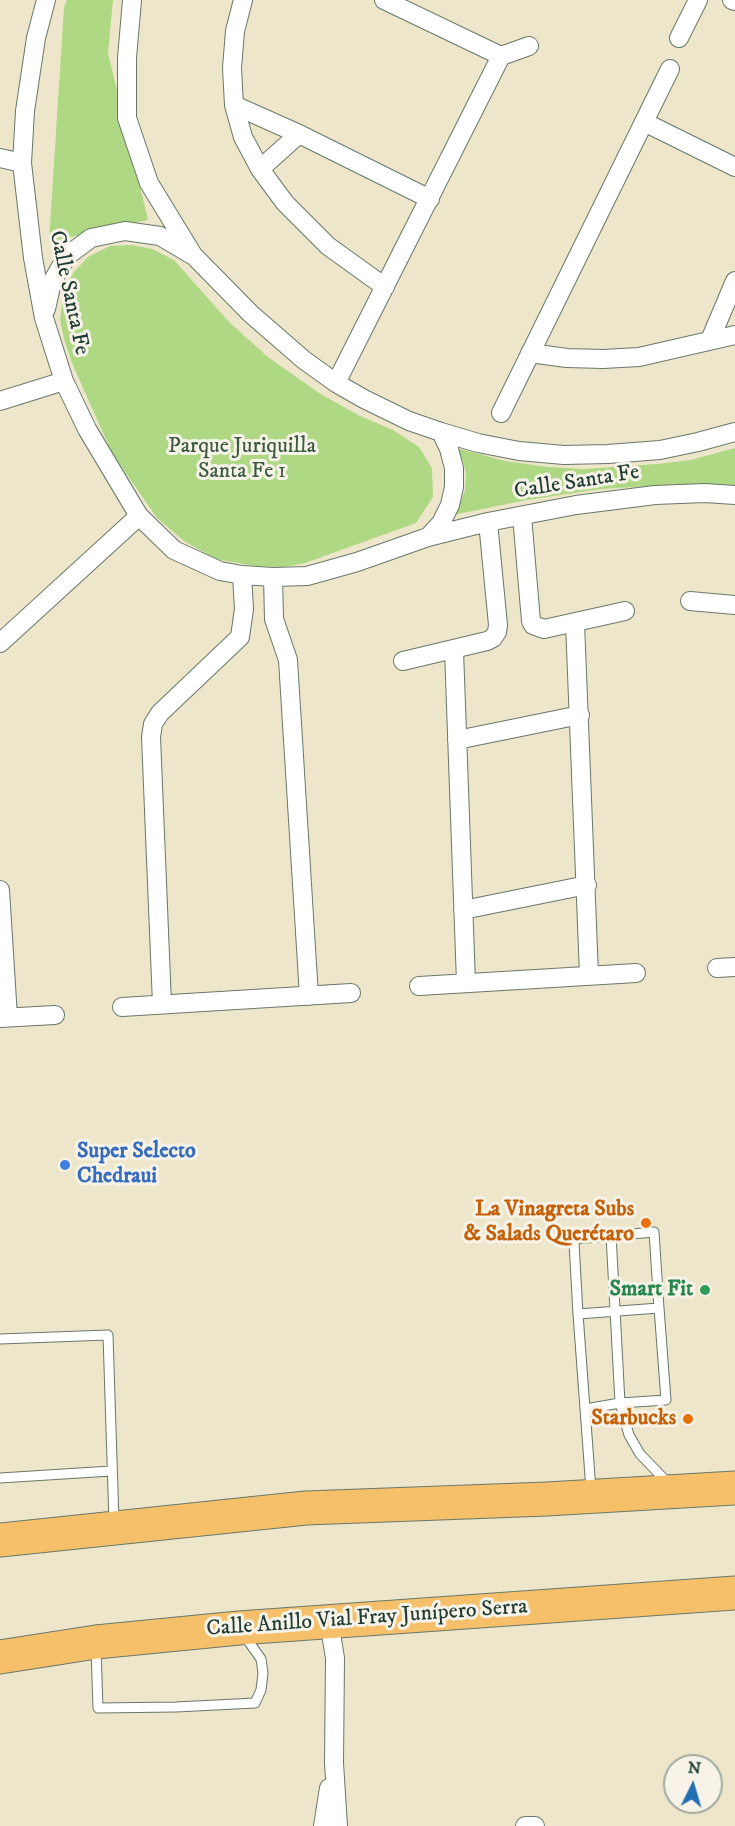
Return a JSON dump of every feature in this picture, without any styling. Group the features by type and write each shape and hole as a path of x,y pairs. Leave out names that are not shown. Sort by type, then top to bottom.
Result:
{"highway":[{"path":"0,1540 306,1508 547,1499 735,1488"},
{"path":"547,1499 637,1506 735,1500"},
{"path":"551,1605 593,1586 735,1574"},
{"name":"Calle Anillo Vial Fray Junípero Serra","path":"0,1657 96,1642 239,1628 735,1593"}],"street":[{"name":"Calle Santa Fe","path":"46,0 36,38 25,111 22,163 33,258 44,318 64,381 87,429 139,516 174,550 220,571 273,577 307,576 357,562 428,537 488,522 576,505 655,495 705,493 735,495"},
{"name":"Calle Santa Fe","path":"132,0 127,58 126,118 149,183 193,255 250,314 304,360 336,383 409,421 478,443 509,449 564,455 608,454 660,450 735,432"},
{"path":"243,0 235,31 232,68 234,105 243,137 260,169 285,203 328,246 385,287"},
{"path":"384,0 501,56"},
{"path":"679,38 698,0"},
{"path":"336,383 501,56 529,46"},
{"path":"501,413 670,69"},
{"path":"234,105 299,134 430,199"},
{"path":"644,122 735,167"},
{"path":"260,169 299,134"},
{"path":"0,158 22,163"},
{"path":"44,318 52,282 68,256 91,238 125,231 160,236 193,255"},
{"path":"711,340 735,281"},
{"path":"530,353 567,358 639,357 735,335"},
{"path":"0,401 64,381"},
{"path":"428,537 441,523 450,506 454,487 452,459 441,432"},
{"path":"0,643 139,516"},
{"path":"522,516 533,625 544,629 625,611"},
{"path":"403,661 487,641 497,632 488,522"},
{"path":"162,1004 151,737 153,724 160,713 240,637 244,609 242,575"},
{"path":"273,577 274,619 288,660 309,996"},
{"path":"690,601 735,605"},
{"path":"575,623 589,975"},
{"path":"454,650 466,983"},
{"path":"457,740 580,716"},
{"path":"463,910 587,885"},
{"path":"0,890 4,1018 55,1015"},
{"path":"419,986 636,973"},
{"path":"122,1006 351,993"},
{"path":"329,1621 335,1658 334,1763 338,1826"},
{"path":"323,1826 326,1798 334,1763"},
{"path":"525,1826 536,1826"}],"lane":[{"path":"585,1409 620,1403 666,1400 654,1232 575,1239 574,1243 578,1314 591,1496"},
{"path":"610,1235 620,1403 629,1435 640,1454 675,1491"},
{"path":"578,1314 659,1308"},
{"path":"0,1339 108,1335 114,1527"},
{"path":"0,1478 111,1472"},
{"path":"96,1642 98,1708 255,1703 261,1690 263,1673 261,1659 239,1628"}],"green space":[{"path":"67,0 113,0 108,53 148,220 49,242 64,7"},
{"name":"Parque Juriquilla Santa Fe 1","path":"132,245 152,249 174,260 230,323 268,357 319,393 358,415 393,430 419,447 432,468 433,497 416,523 305,563 284,567 255,566 216,559 184,541 157,518 112,453 72,363 60,319 63,297 73,273 88,257 110,246"},
{"path":"456,448 505,461 583,469 691,460 735,448 735,485 681,484 601,489 527,500 453,515 465,490 466,474 463,461"}],"place":[{"name":"Super Selecto Chedraui","path":"65,1165"},
{"name":"La Vinagreta Subs & Salads Querétaro","path":"646,1223"},
{"name":"Smart Fit","path":"705,1290"},
{"name":"Starbucks","path":"688,1419"}]}
